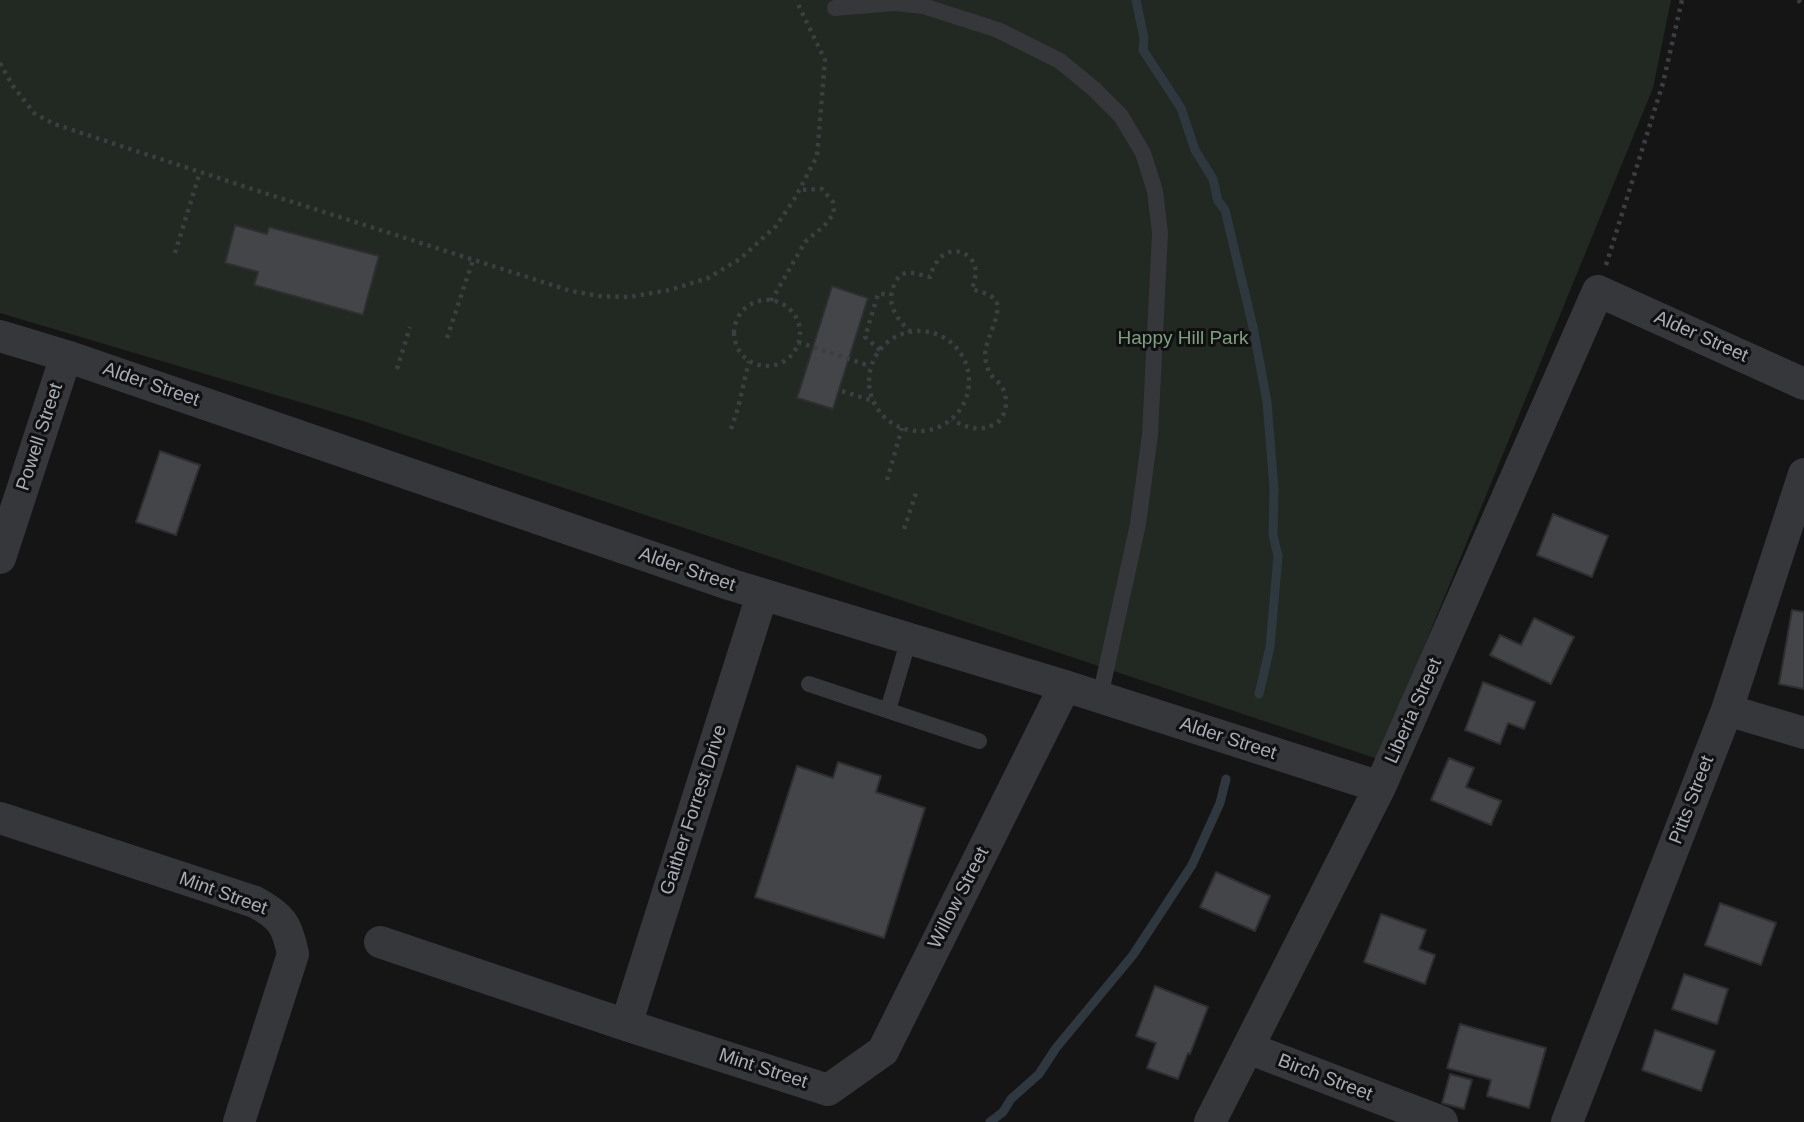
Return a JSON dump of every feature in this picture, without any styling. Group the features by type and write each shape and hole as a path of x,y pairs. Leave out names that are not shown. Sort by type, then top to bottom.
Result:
{"street":[{"name":"Alder Street","path":"1598,291 1804,384"},
{"name":"Liberia Street","path":"1210,1122 1380,787 1598,291"},
{"name":"Alder Street","path":"0,336 66,356 762,595 1065,686 1380,787"},
{"name":"Powell Street","path":"0,558 66,356"},
{"name":"Pitts Street","path":"1567,1122 1727,710 1804,474"},
{"name":"Gaither Forrest Drive","path":"626,1025 762,595"},
{"name":"Willow Street","path":"828,1090 883,1051 1065,686"},
{"path":"1727,710 1804,733"},
{"name":"Mint Street","path":"0,818 256,902 275,912 289,933 293,954 239,1122"},
{"name":"Mint Street","path":"380,942 828,1090"},
{"name":"Birch Street","path":"1248,1048 1442,1122"}],"lane":[{"path":"835,8 895,3 923,6 998,30 1060,61 1094,89 1121,116 1143,153 1155,191 1160,233 1150,435 1138,524 1100,697"},
{"path":"888,710 909,639"},
{"path":"809,684 979,741"}],"path":[{"path":"0,63 13,86 34,113 54,124 571,291 629,297 670,290 708,278 740,259 776,226 800,190 817,156 825,60 796,0"},
{"path":"1598,291 1663,83 1682,0"},
{"path":"1798,0 1804,6"},
{"path":"176,253 200,172"},
{"path":"771,301 805,242 824,226 834,213 833,202 822,189 800,190"},
{"path":"911,332 896,316 891,306 891,295 898,277 911,272 930,278 938,259 945,253 964,253 975,268 972,289 993,297 997,303 998,310 985,349 990,373 1006,397 1005,413 996,424 981,429 968,428 952,420"},
{"path":"447,338 473,260"},
{"path":"880,350 865,337 878,294 891,295"},
{"path":"771,301 782,304 796,319 799,329 798,342 789,358 770,366 759,365 741,354 734,333 736,321 750,305 771,301"},
{"path":"397,369 410,327"},
{"path":"911,332 937,334 952,343 963,357 969,373 969,390 962,407 952,420 937,429 919,431 902,428 888,421 873,401 869,379 870,366 880,350 892,339 911,332"},
{"path":"798,342 870,366"},
{"path":"731,429 749,361"},
{"path":"842,391 873,401"},
{"path":"887,480 902,428"},
{"path":"904,529 917,490"}],"green space":[{"name":"Happy Hill Park","path":"0,0 1671,0 1653,88 1378,759 360,420 0,313"}],"building":[{"path":"235,225 267,234 269,227 379,256 363,315 254,285 258,272 225,263"},
{"path":"832,286 868,298 833,409 797,398"},
{"path":"160,451 200,465 176,535 136,522"},
{"path":"1553,514 1608,536 1592,577 1537,555"},
{"path":"1792,610 1804,612 1804,689 1779,684"},
{"path":"1534,618 1574,637 1551,684 1490,655 1500,635 1521,645"},
{"path":"1483,682 1535,702 1524,729 1508,723 1500,744 1465,730"},
{"path":"1449,758 1474,768 1466,787 1501,801 1491,825 1431,800"},
{"path":"838,762 881,776 876,792 925,808 884,938 755,897 797,766 833,778"},
{"path":"1216,872 1270,896 1255,931 1200,907"},
{"path":"1720,903 1776,923 1761,965 1705,945"},
{"path":"1381,914 1426,930 1419,949 1435,955 1425,984 1364,962"},
{"path":"1684,974 1728,989 1717,1024 1672,1009"},
{"path":"1155,986 1208,1007 1178,1079 1147,1068 1156,1043 1136,1036"},
{"path":"1460,1024 1546,1048 1529,1108 1487,1096 1491,1080 1447,1068"},
{"path":"1655,1030 1715,1051 1701,1091 1642,1070"},
{"path":"1450,1074 1472,1080 1464,1109 1442,1103"}],"waterway":[{"path":"1136,0 1144,38 1143,50 1181,108 1195,150 1213,179 1218,201 1225,210 1253,327 1267,402 1274,489 1273,535 1278,556 1270,647 1259,694"},
{"path":"990,1122 1039,1074 1056,1048 1133,955 1192,865 1220,803 1226,779"}]}
